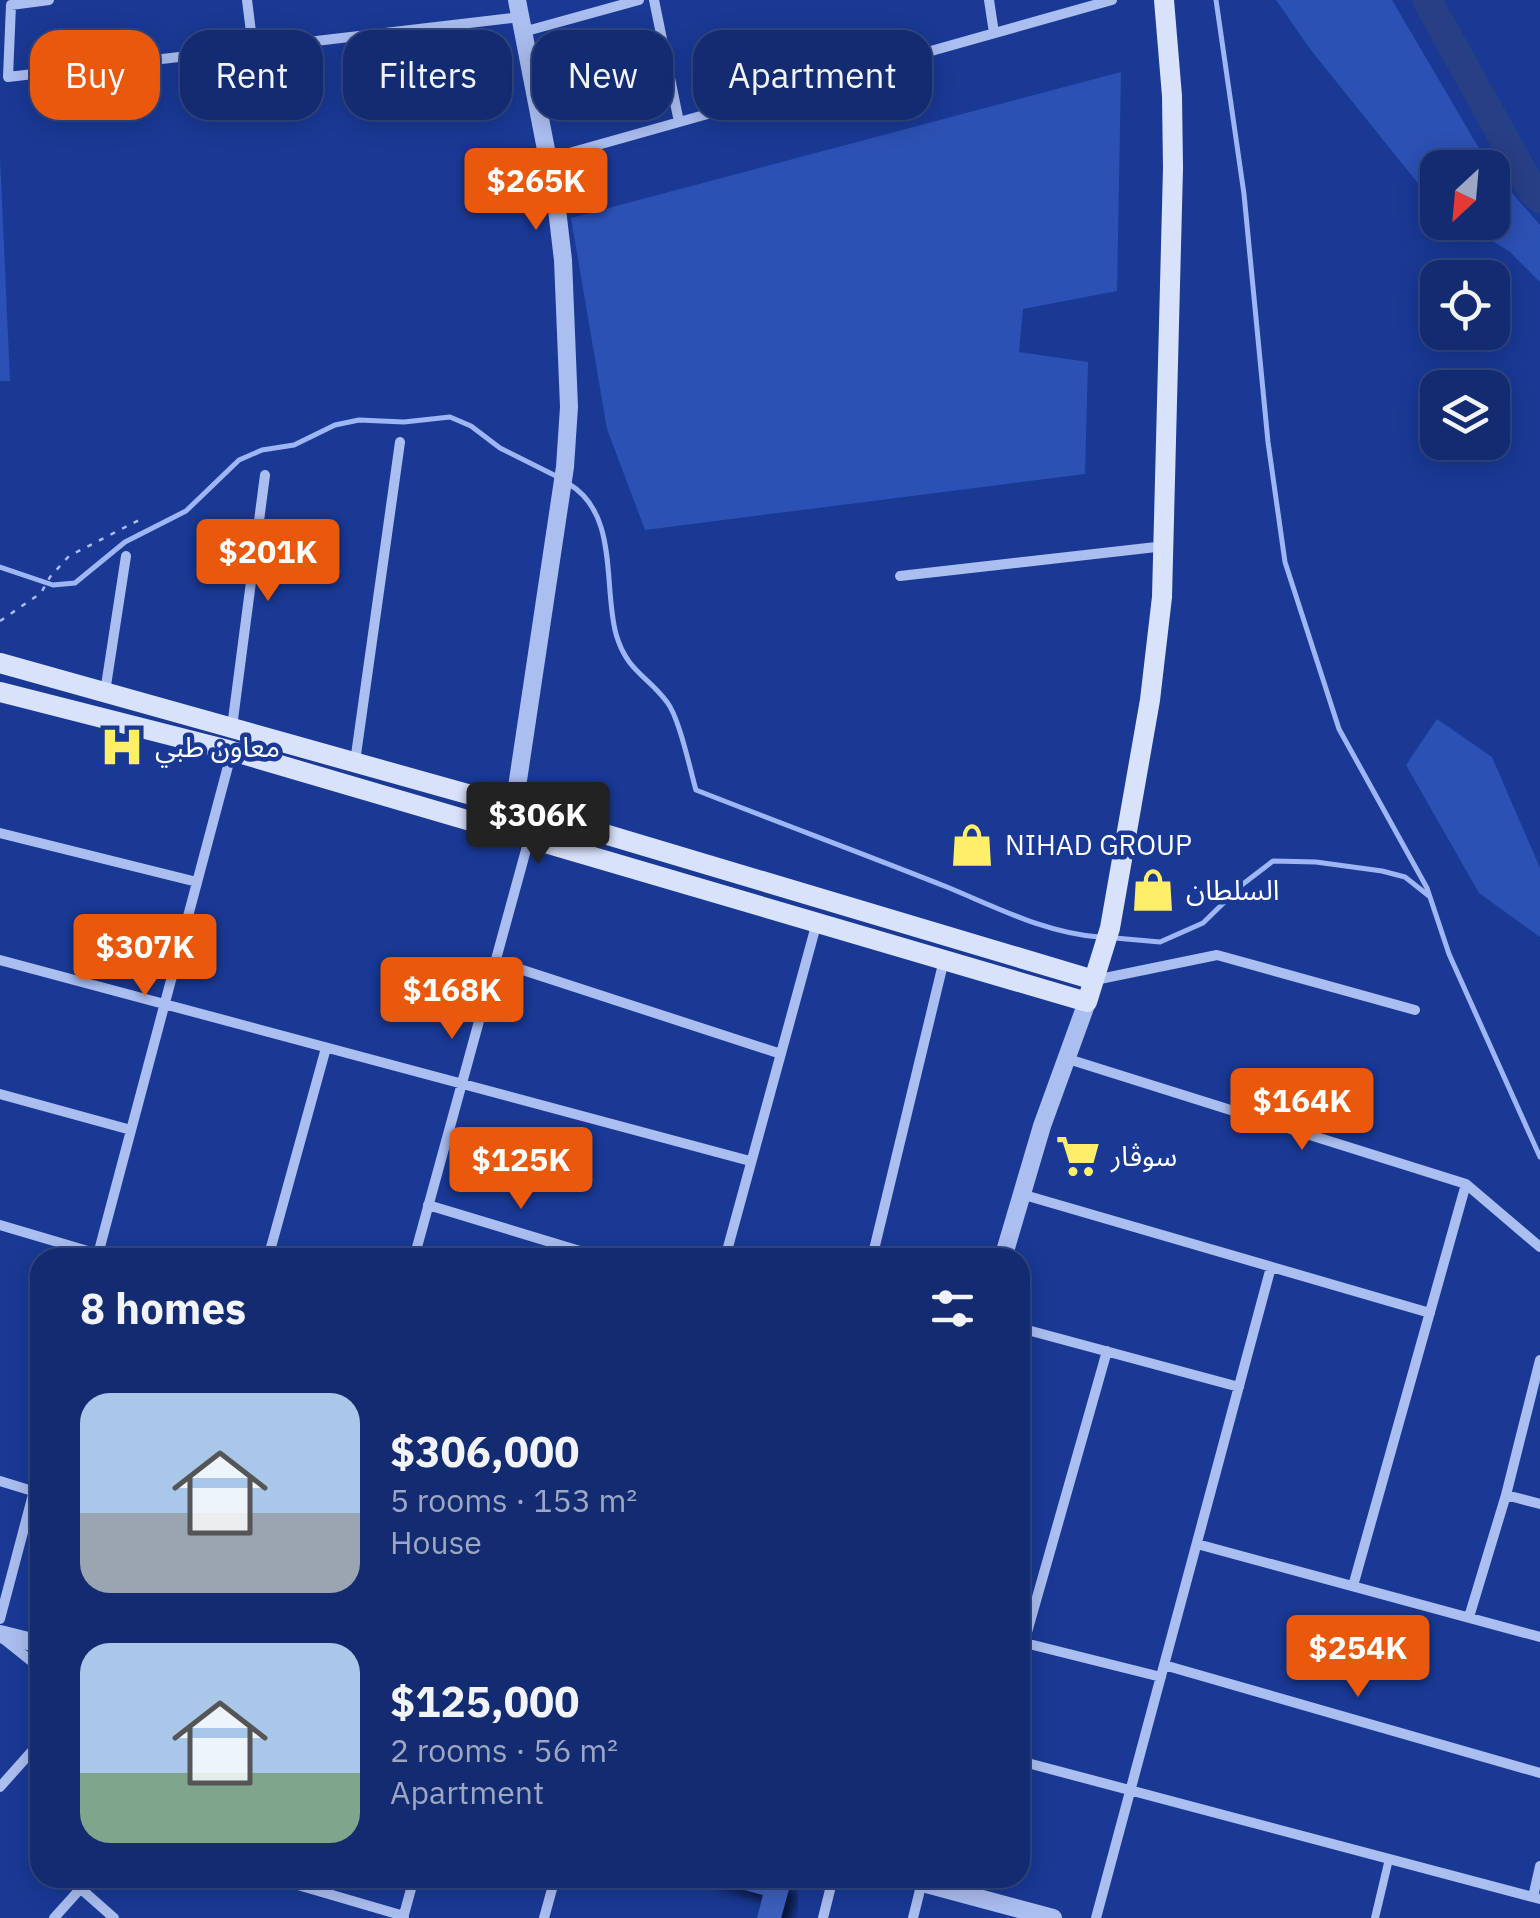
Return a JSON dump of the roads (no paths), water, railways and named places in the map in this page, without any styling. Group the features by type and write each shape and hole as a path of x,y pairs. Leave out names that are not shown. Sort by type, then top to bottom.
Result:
{"main road":[{"path":"0,692 232,752 1087,1002 1110,928 1150,700 1166,546 1173,168 1164,0"},
{"path":"0,663 514,807 1094,980"},
{"path":"138,727 144,702"},
{"path":"954,962 970,943"}],"street":[{"path":"48,0 11,5 8,78 180,57"},
{"path":"247,0 251,30"},
{"path":"323,40 638,0"},
{"path":"654,0 679,122"},
{"path":"989,0 994,33"},
{"path":"548,159 1112,0"},
{"path":"514,807 565,467 569,407 562,260 548,159 520,16"},
{"path":"355,762 400,442"},
{"path":"232,727 264,475"},
{"path":"900,576 1166,546"},
{"path":"105,692 126,556"},
{"path":"99,1248 232,752"},
{"path":"0,833 197,882"},
{"path":"417,1248 529,838"},
{"path":"731,1248 750,1161 818,921"},
{"path":"1094,980 1217,954 1415,1010"},
{"path":"0,960 750,1161"},
{"path":"495,962 781,1054"},
{"path":"875,1248 954,962"},
{"path":"1006,1248 1065,1058 1087,1002"},
{"path":"271,1248 326,1048"},
{"path":"1065,1058 1466,1184 1540,1247"},
{"path":"0,1094 130,1130"},
{"path":"1353,1586 1466,1184"},
{"path":"1021,1194 1430,1313"},
{"path":"428,1204 571,1248"},
{"path":"0,1224 73,1248"},
{"path":"1096,1918 1271,1267"},
{"path":"1030,1331 1239,1386"},
{"path":"1030,1614 1106,1351"},
{"path":"1469,1617 1506,1495 1540,1360"},
{"path":"0,1482 30,1490"},
{"path":"1506,1495 1540,1504"},
{"path":"0,1619 30,1516"},
{"path":"1197,1544 1540,1637"},
{"path":"0,1635 30,1642"},
{"path":"0,1635 30,1660"},
{"path":"1030,1644 1161,1677"},
{"path":"1164,1664 1540,1773"},
{"path":"0,1788 30,1754"},
{"path":"1030,1763 1536,1898 1540,1866"},
{"path":"54,1918 80,1888 114,1918"},
{"path":"307,1888 404,1917 411,1888"},
{"path":"544,1918 553,1888"},
{"path":"823,1918 831,1888"},
{"path":"913,1888 913,1918"},
{"path":"942,1888 1053,1918"}],"lane":[{"path":"1374,1918 1389,1859"}],"waterway":[{"path":"1216,0 1244,194 1268,442 1285,562 1339,729 1427,888 1449,954 1540,1157"},
{"path":"1427,0 1540,198"},
{"path":"0,567 53,585 75,583 125,542 186,511 239,460 262,450 294,445 335,425 359,420 404,422 450,417 560,478"},
{"path":"569,484 596,513 621,647 671,709 696,790 1021,918 1099,937"},
{"path":"1115,938 1160,942 1203,923 1273,861 1382,871 1405,877 1429,896"}],"place":[{"name":"معاون طبي","path":"122,747"},
{"name":"NIHAD GROUP","path":"972,845"},
{"name":"السلطان","path":"1153,890"},
{"name":"سوڤار","path":"1078,1156"}]}
